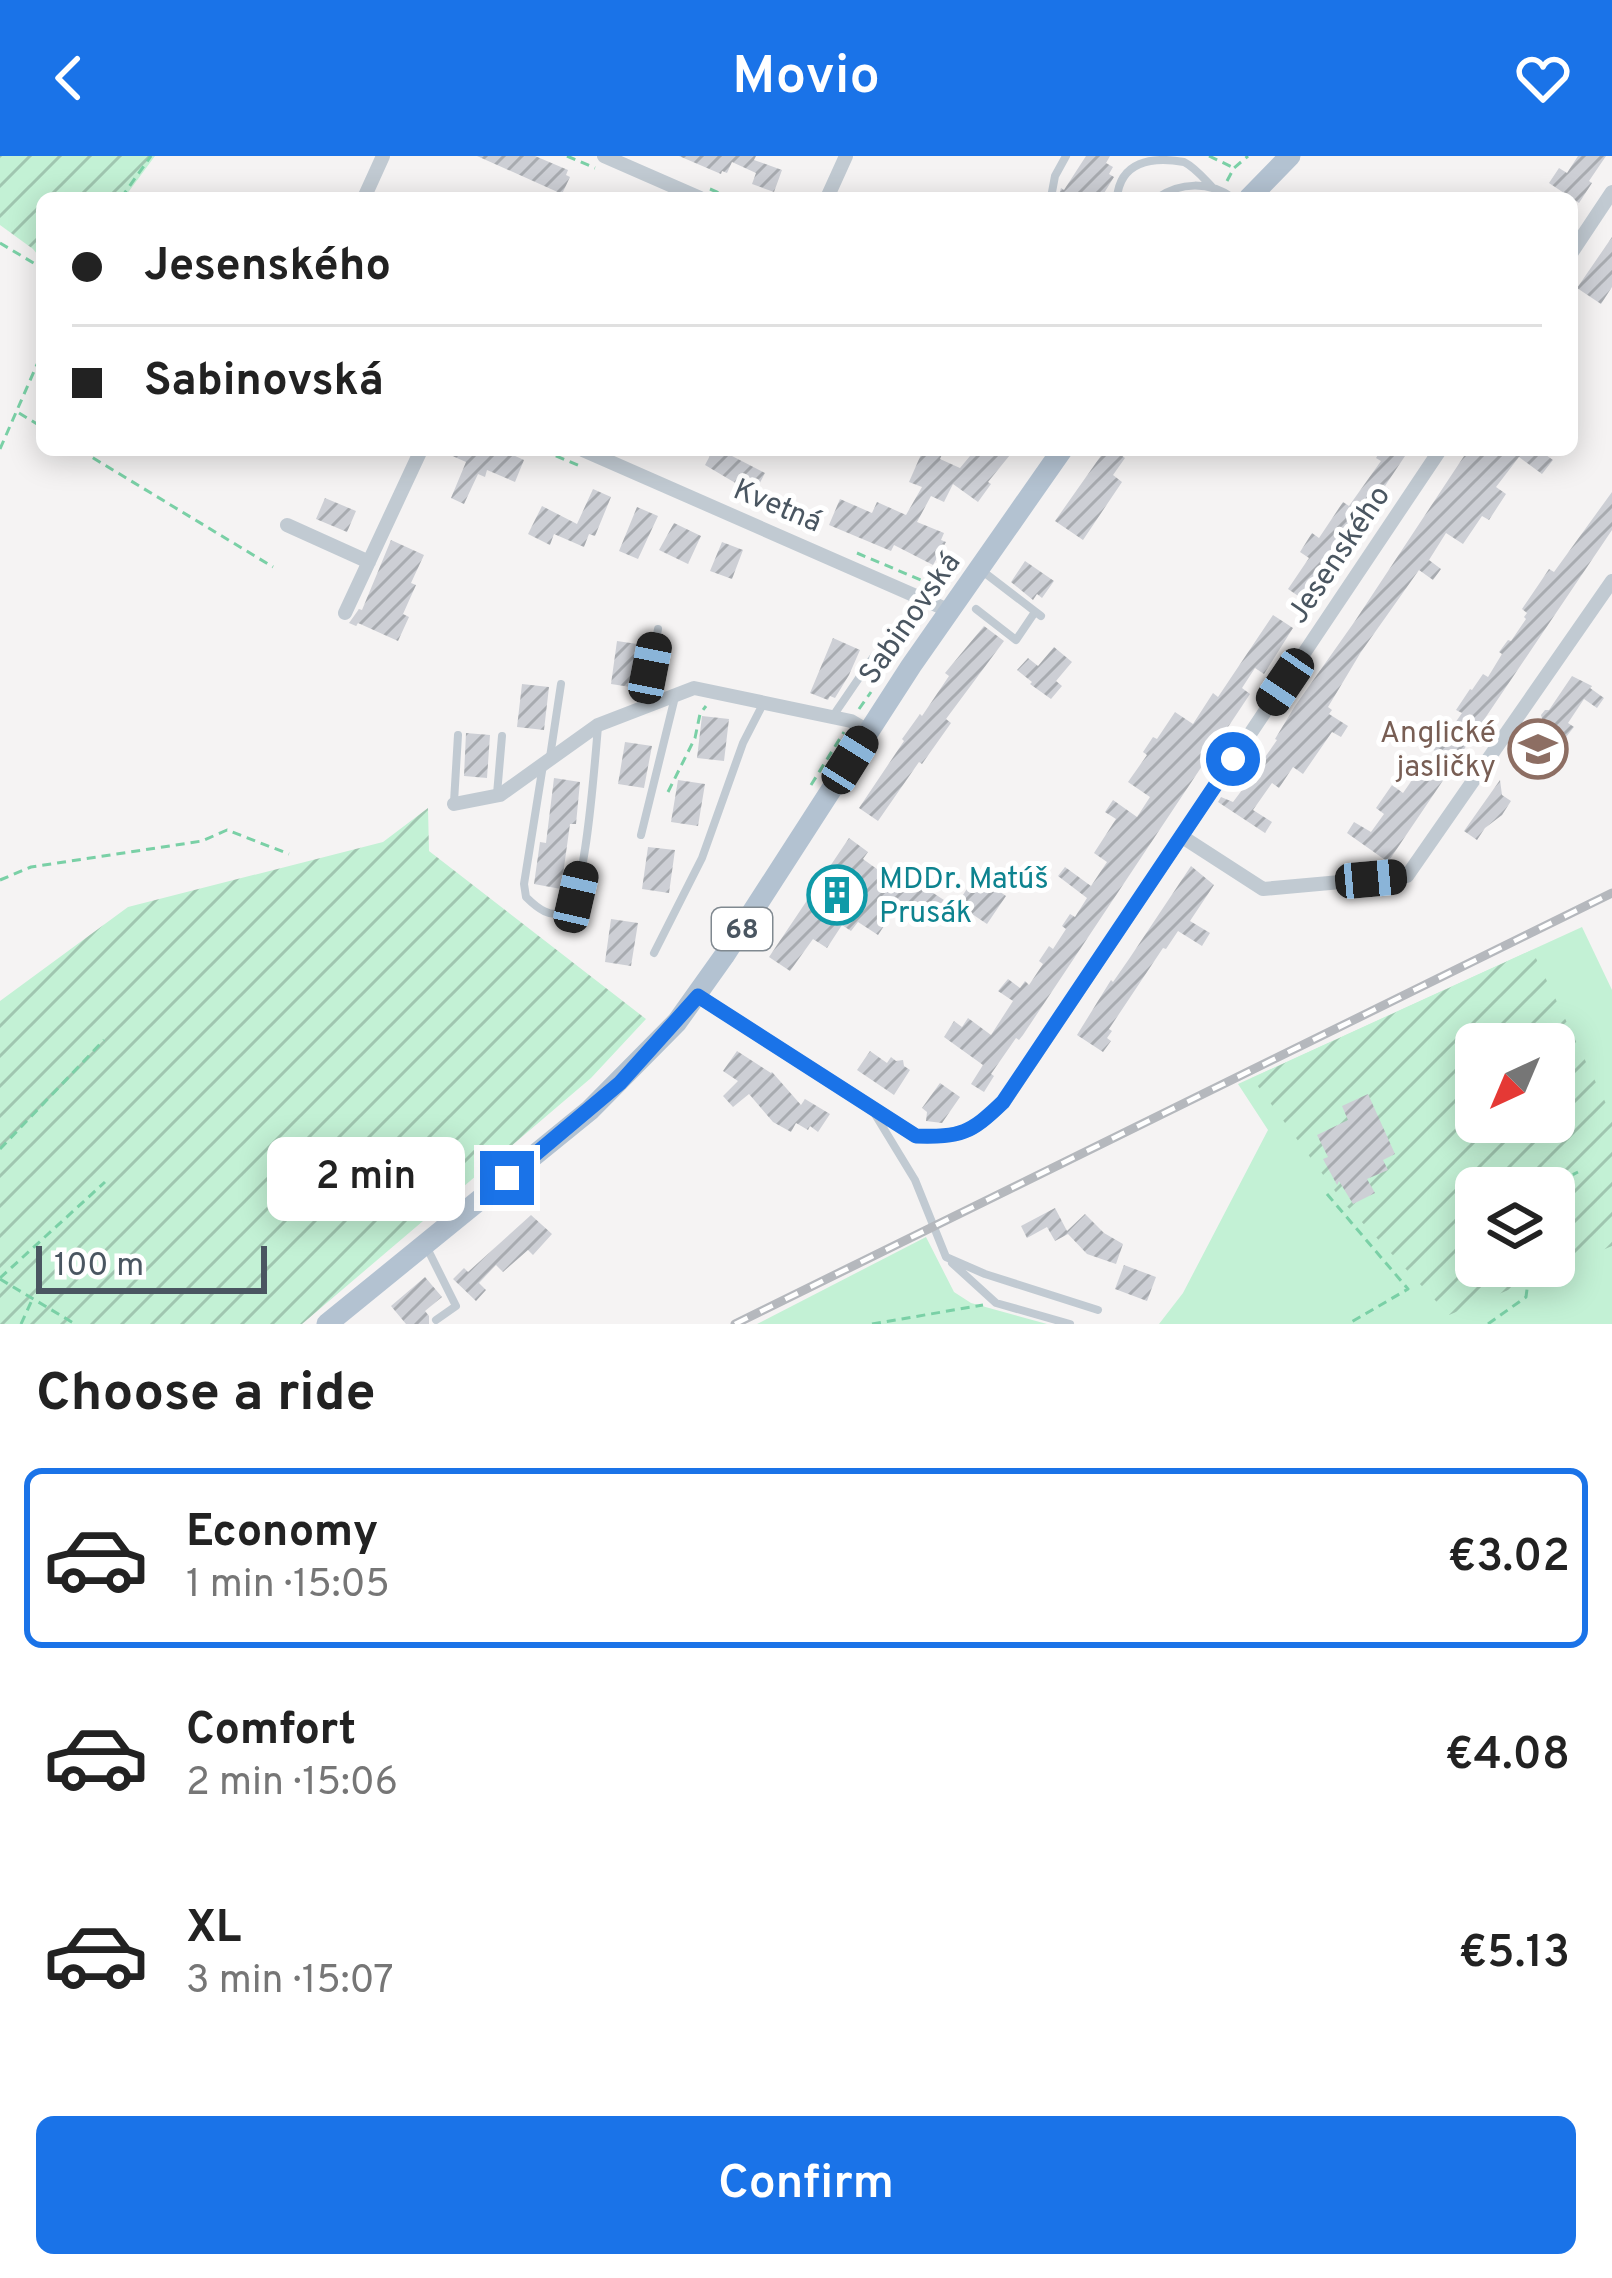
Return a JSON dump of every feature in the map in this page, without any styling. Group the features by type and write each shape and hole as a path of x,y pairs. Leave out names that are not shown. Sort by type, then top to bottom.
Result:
{"main road":[{"path":"1255,192 1290,156"},
{"name":"Sabinovská","path":"327,1324 606,1096 698,996 860,726 941,606 980,569 1058,456"}],"street":[{"path":"367,192 383,156"},
{"path":"604,156 686,192"},
{"path":"830,192 845,156"},
{"path":"1578,243 1612,192"},
{"path":"345,613 418,456"},
{"name":"Kvetná","path":"598,456 941,606"},
{"name":"Jesenského","path":"698,996 916,1136 951,1136 979,1126 1003,1102 1436,456"},
{"path":"287,525 369,562"},
{"path":"1181,836 1263,889 1407,876 1612,581"},
{"path":"454,804 496,795 598,725 694,688 860,726"}],"lane":[{"path":"1052,192 1066,156"},
{"path":"1195,170 1206,156"},
{"path":"1118,192 1139,157 1184,162 1222,192"},
{"path":"1166,192 1191,185 1218,190"},
{"path":"976,609 1016,640 1038,614 980,569"},
{"path":"643,708 658,629"},
{"path":"832,717 874,656"},
{"path":"561,684 524,884 526,897 540,910 557,914 568,909 576,897 598,725"},
{"path":"641,835 676,695"},
{"path":"654,953 702,858 743,743 765,702"},
{"path":"454,804 458,735"},
{"path":"496,795 502,736"},
{"name":"Jesenského","path":"873,1109 915,1180 946,1257"},
{"path":"425,1244 456,1306 436,1320"},
{"path":"946,1257 996,1303 1070,1324"},
{"path":"946,1257 1098,1310"}],"path":[{"path":"125,192 152,156"},
{"path":"1206,156 1234,168"},
{"path":"1218,190 1248,156"},
{"path":"0,243 36,264"},
{"path":"0,449 36,367"},
{"path":"17,412 36,423"},
{"path":"90,456 273,567"},
{"path":"941,606 945,588"},
{"path":"813,782 860,726 874,688"},
{"path":"668,792 695,738 700,714 719,692"},
{"path":"0,880 31,867 202,841 227,830 289,854"},
{"path":"0,1149 104,1040"},
{"path":"76,1324 0,1278 105,1182"},
{"path":"1327,1193 1408,1289 1348,1324"},
{"path":"1488,1324 1526,1297 1527,1287"},
{"path":"21,1324 33,1298"},
{"path":"872,1324 996,1303"}],"green space":[{"path":"0,156 155,156 128,192 36,192 36,253 0,225"},
{"path":"428,808 429,851 646,1019 591,1078 302,1324 0,1324 0,1001 128,907 383,842"},
{"path":"1582,927 1612,990 1612,1324 1159,1324 1183,1293 1268,1130 1238,1084"},
{"path":"1532,950 1567,1023 1455,1023 1455,1143 1575,1143 1575,1039 1612,1116 1612,1246 1575,1262 1575,1167 1455,1167 1455,1287 1515,1287 1449,1315 1343,1202 1252,1078"},
{"path":"926,1237 954,1292 971,1303 1047,1324 757,1324"}],"building":[{"path":"477,156 535,156 568,170 563,192"},
{"path":"679,156 756,156 754,160 782,170 774,192 752,184 756,173 732,162 727,173 721,174"},
{"path":"1086,156 1110,156 1106,163 1113,167 1109,174 1114,177 1105,192 1060,192"},
{"path":"1578,156 1606,156 1579,203 1578,192 1562,192 1549,183 1559,168 1567,173"},
{"path":"1612,237 1612,287 1601,304 1578,287"},
{"path":"452,456 524,460 515,482 487,470 485,477 478,474 464,504 451,498 466,462"},
{"path":"710,456 732,456 765,473 754,494 705,465"},
{"path":"920,456 941,456 960,468 970,456 1009,456 978,502 953,484 944,502 931,496 917,522 944,533 941,540 946,542 933,565 894,545 891,551 829,525 840,499 872,513 877,502 906,515 922,487 909,482"},
{"path":"1101,456 1125,458 1113,475 1122,482 1083,540 1055,521"},
{"path":"1405,456 1385,486 1389,489 1373,505 1310,604 1288,589 1309,558 1300,552 1312,533 1319,538 1343,502 1349,506 1381,461 1376,458"},
{"path":"1464,456 1547,456 1553,460 1542,474 1519,457 1496,487 1506,494 1489,520 1482,516 1463,544 1446,533 1429,560 1441,569 1433,580 1419,570 1328,707 1329,714 1348,726 1341,737 1332,732 1303,774 1293,767 1279,788 1272,783 1253,810 1272,822 1265,833 1218,802 1221,797 1233,802"},
{"path":"593,489 611,497 595,536 589,534 584,547 554,534 550,545 528,534 542,506 577,524"},
{"path":"1612,492 1612,530 1388,862 1347,833 1354,822 1371,832 1384,814 1376,808 1392,785 1403,793 1419,770 1423,773 1437,752 1428,747 1437,733 1448,733 1470,689 1483,674 1488,677 1499,652 1526,619 1522,609 1549,569 1554,572"},
{"path":"325,498 356,511 347,532 316,519"},
{"path":"637,507 658,516 638,559 619,551"},
{"path":"674,523 701,536 688,564 659,550"},
{"path":"391,540 424,555 411,583 416,585 403,614 409,617 398,641 349,623 362,610"},
{"path":"722,542 743,550 732,579 710,571"},
{"path":"1025,561 1054,581 1042,598 1037,594 1033,600 1011,582"},
{"path":"1273,615 1293,628 1264,674 1255,668 1242,688 1250,694 1023,1035 991,1074 984,1092 971,1084 983,1065 944,1037 954,1021 962,1027 968,1018 991,1035 1013,1001 998,991 1008,979 1020,988 1025,981 1029,985 1043,964 1039,961 1066,929 1062,926 1070,914 1075,917 1087,898 1058,876 1065,867 1091,886 1107,862 1094,853 1116,819 1105,812 1113,800 1137,817 1150,797 1128,782 1153,737 1157,739 1175,712 1193,724 1213,693 1218,697"},
{"path":"984,626 1004,641 946,719 951,723 878,821 859,808 949,676 945,673"},
{"path":"833,638 860,650 835,698 828,700 810,693"},
{"path":"617,641 644,645 637,688 611,684"},
{"path":"1054,647 1072,662 1056,681 1062,686 1051,699 1017,670 1028,658 1038,666"},
{"path":"1572,676 1604,698 1597,708 1584,699 1568,723 1574,727 1566,737 1543,722 1541,715"},
{"path":"522,684 549,687 544,730 517,727"},
{"path":"702,716 729,719 724,761 697,758"},
{"path":"466,733 490,735 487,778 464,776"},
{"path":"625,742 652,746 644,788 618,784"},
{"path":"554,778 580,782 561,889 534,884 540,842 546,843"},
{"path":"678,780 705,784 698,826 671,822"},
{"path":"1500,780 1502,795 1511,801 1477,840 1464,831"},
{"path":"849,838 868,852 863,859 906,890 927,863 938,871 927,889 944,900 935,913 927,908 921,917 900,902 878,935 858,922 851,931 842,925 827,948 813,939 790,971 769,957"},
{"path":"648,847 675,850 669,893 642,889"},
{"path":"1191,866 1214,885 1190,921 1210,933 1202,946 1178,931 1109,1029 1111,1041 1103,1052 1077,1035"},
{"path":"976,875 1006,896 987,924 957,904"},
{"path":"611,919 638,923 631,966 605,962"},
{"path":"737,1051 772,1072 801,1105 805,1099 830,1114 818,1132 796,1123 791,1132 773,1122 749,1094 733,1107 723,1096 738,1081 723,1071"},
{"path":"870,1051 887,1063 891,1057 903,1060 910,1070 894,1095 857,1070"},
{"path":"940,1083 960,1097 942,1123 926,1121 927,1112 922,1108"},
{"path":"1368,1094 1395,1154 1383,1160 1388,1170 1367,1179 1375,1193 1353,1204 1323,1159 1328,1157 1317,1135 1348,1120 1342,1106"},
{"path":"1055,1208 1067,1231 1085,1214 1123,1244 1116,1264 1087,1254 1068,1234 1055,1241 1047,1227 1027,1238 1021,1226"},
{"path":"531,1215 552,1234 533,1255 528,1250 503,1272 496,1265 479,1283 486,1290 476,1301 453,1279 464,1268 468,1272"},
{"path":"1124,1265 1156,1277 1147,1301 1115,1289"},
{"path":"425,1277 442,1297 425,1311 429,1324 406,1324 391,1306"}],"railway":[{"path":"735,1324 1612,893"}],"place":[{"name":"Anglické jasličky","path":"1538,749"},
{"name":"MDDr. Matúš Prusák","path":"837,895"}],"route":[{"path":"507,1178 620,1083 698,996 916,1136 951,1136 979,1126 1003,1102 1233,759"}]}
